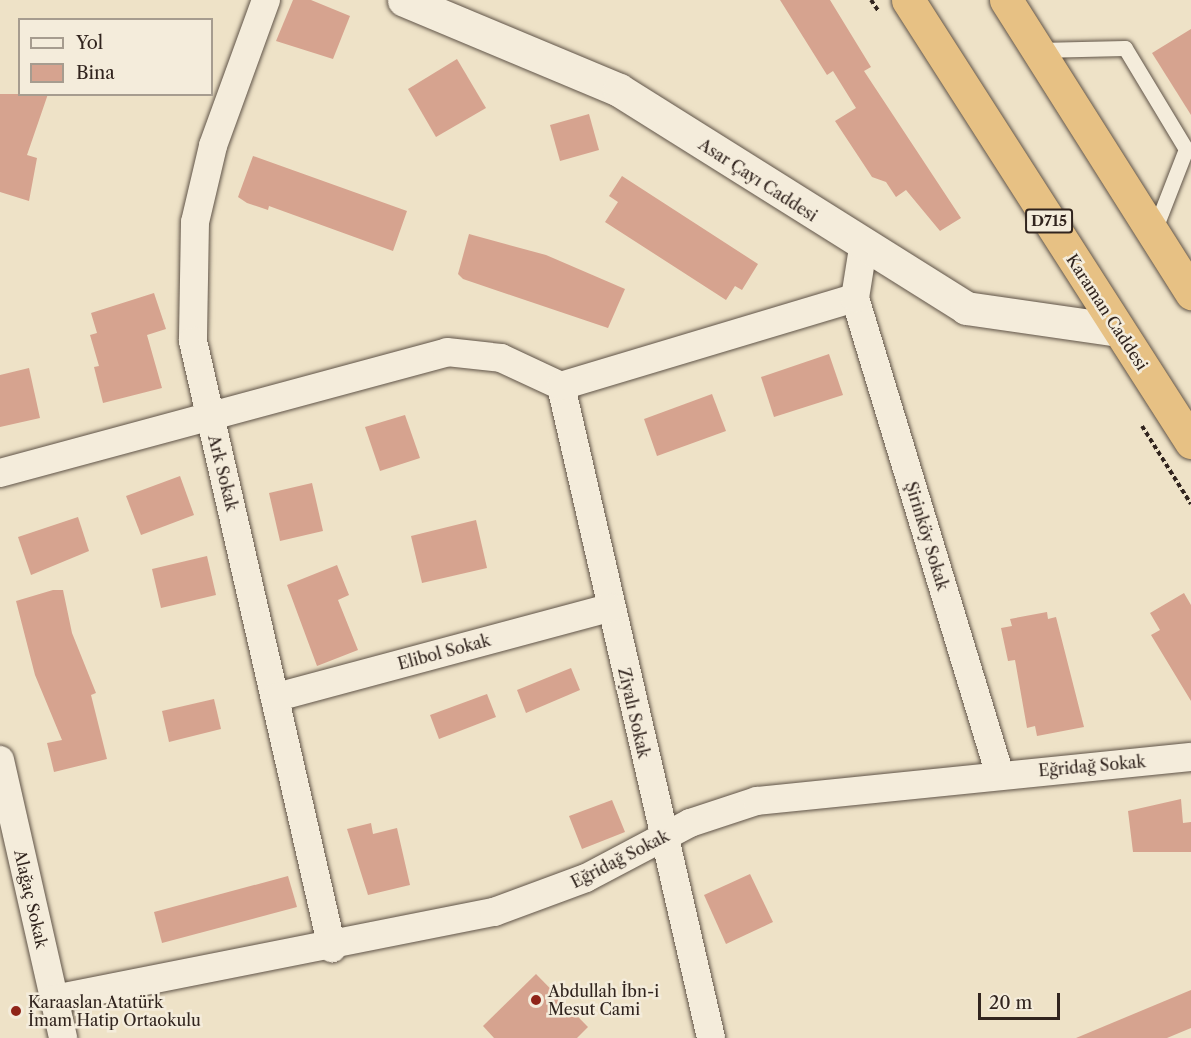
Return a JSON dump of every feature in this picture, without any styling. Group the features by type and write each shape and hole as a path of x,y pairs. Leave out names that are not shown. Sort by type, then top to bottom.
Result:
{"highway":[{"name":"Karaman Caddesi","path":"908,0 1191,442"},
{"path":"1006,0 1191,293"}],"street":[{"name":"Ark Sokak","path":"266,0 213,146 195,222 193,341 277,697 332,948"},
{"name":"Asar Çayı Caddesi","path":"404,0 619,90 863,248 966,308 1118,330"},
{"path":"0,473 447,352 501,358 561,386 855,298 863,248"},
{"name":"Şirinköy Sokak","path":"855,298 1000,775"},
{"name":"Ziyalı Sokak","path":"561,386 662,837 711,1038"},
{"name":"Elibol Sokak","path":"277,697 610,608"},
{"name":"Eğridağ Sokak","path":"54,999 332,948 494,912 586,878 662,837 757,801 1191,757"},
{"name":"Alağaç Sokak","path":"0,760 11,862 54,999 63,1038"}],"lane":[{"path":"1037,50 1125,48 1186,149 1153,234"}],"path":[{"path":"1137,418 1191,504"}],"building":[{"path":"293,0 311,0 350,16 333,59 276,41"},
{"path":"780,0 830,0 871,67 864,71 961,218 940,231 906,190 896,197 886,182 872,177 835,121 856,108 833,71 827,75"},
{"path":"1191,29 1191,115 1152,53"},
{"path":"457,59 486,108 436,137 408,89"},
{"path":"0,94 47,96 27,155 37,158 29,201 0,192"},
{"path":"589,114 599,150 560,161 550,125"},
{"path":"253,156 407,211 393,251 269,206 268,210 247,203 238,197"},
{"path":"622,176 758,264 742,290 735,286 726,300 605,222 618,202 609,196"},
{"path":"469,234 546,255 625,289 608,328 463,279 458,274"},
{"path":"154,293 166,329 147,335 162,388 103,403 94,367 99,366 90,335 97,333 91,313"},
{"path":"829,354 843,395 774,417 761,377"},
{"path":"29,368 40,418 0,427 0,375"},
{"path":"712,394 726,431 657,456 644,419"},
{"path":"405,415 420,458 380,471 365,427"},
{"path":"180,476 194,515 141,535 126,496"},
{"path":"312,483 323,531 280,541 269,493"},
{"path":"78,517 89,551 31,575 18,537"},
{"path":"476,520 487,568 422,583 411,536"},
{"path":"207,556 216,595 161,608 152,569"},
{"path":"337,565 349,595 338,600 358,650 317,666 287,585"},
{"path":"53,590 63,590 72,633 96,693 91,695 107,759 54,772 47,743 62,740 35,675 16,601"},
{"path":"1184,593 1191,605 1191,701 1151,635 1160,630 1150,613"},
{"path":"1047,612 1048,619 1056,617 1084,727 1037,736 1035,726 1027,728 1015,660 1008,661 1001,628 1012,626 1010,619"},
{"path":"571,668 580,690 526,713 517,690"},
{"path":"487,694 496,717 439,739 430,715"},
{"path":"214,699 221,729 169,742 162,711"},
{"path":"1181,799 1183,823 1191,822 1191,852 1133,852 1128,811"},
{"path":"612,800 625,832 582,849 569,816"},
{"path":"371,823 373,834 397,828 410,885 368,895 347,829"},
{"path":"750,874 773,922 726,944 704,895"},
{"path":"288,876 297,907 162,943 154,912"},
{"name":"Abdullah İbn-i Mesut Cami","path":"536,974 588,1027 577,1038 494,1038 483,1026"},
{"path":"1191,990 1191,1028 1167,1038 1076,1038"}],"place":[{"name":"Abdullah İbn-i Mesut Cami","path":"536,1000"},
{"name":"Karaaslan Atatürk İmam Hatip Ortaokulu","path":"16,1011"}]}
